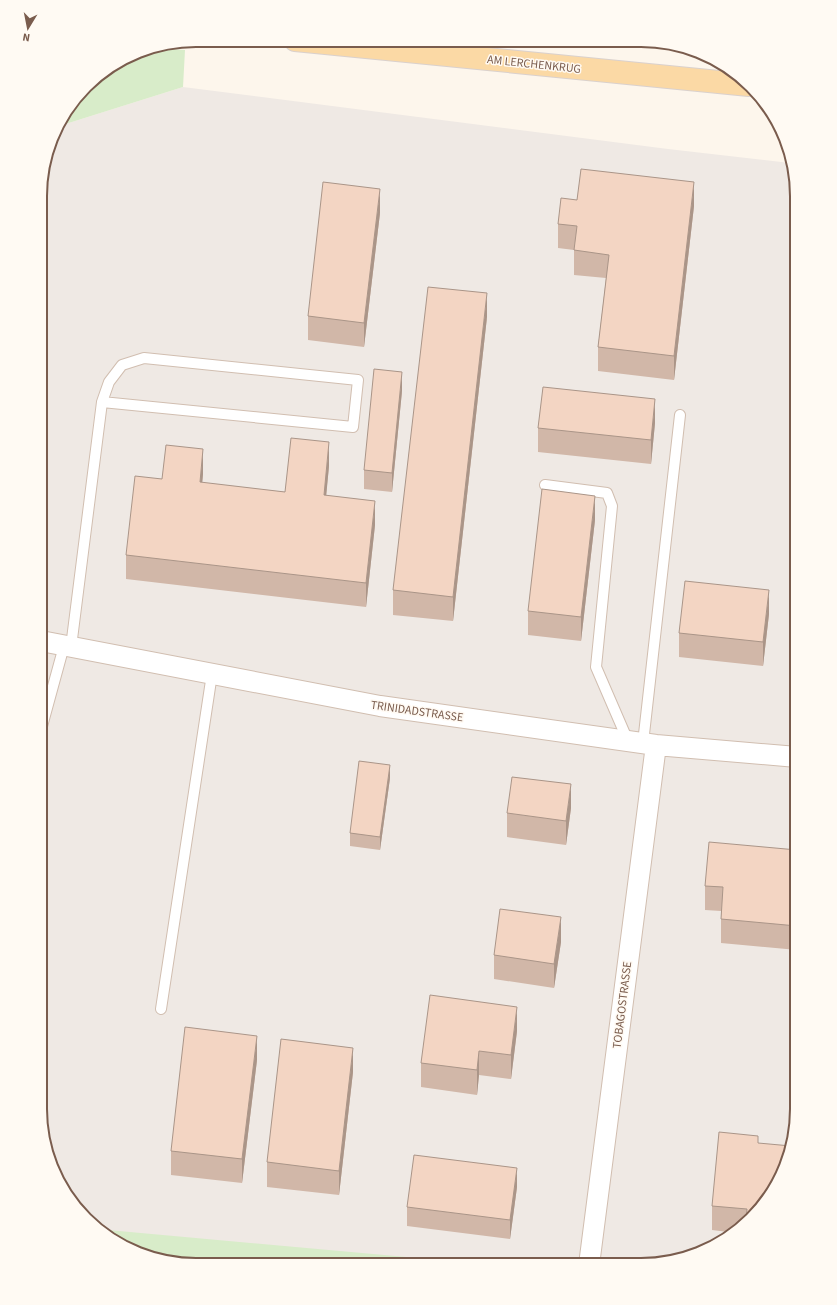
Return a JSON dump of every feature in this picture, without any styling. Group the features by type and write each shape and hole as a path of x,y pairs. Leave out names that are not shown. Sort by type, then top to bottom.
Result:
{"main road":[{"name":"AM LERCHENKRUG","path":"366,47 739,84"}],"street":[{"name":"TRINIDADSTRASSE","path":"47,642 380,706 642,743 790,756"},
{"name":"TOBAGOSTRASSE","path":"590,1258 642,743"}],"lane":[{"path":"47,708 67,646 102,402 109,382 122,365 144,358 358,380 352,427 102,402"},
{"path":"642,743 680,415"},
{"path":"545,485 606,493 612,506 596,667 642,743"},
{"path":"161,1009 212,674"}],"shaded area":[{"path":"183,87 668,149 786,163 790,186 790,1119 785,1148 779,1166 770,1184 759,1200 739,1221 716,1238 698,1247 680,1253 651,1258 186,1258 157,1253 139,1247 121,1238 105,1227 84,1207 67,1184 58,1166 52,1148 47,1119 47,186 52,157 65,124"}],"green space":[{"path":"171,49 185,50 183,87 65,124 84,98 105,78 130,62 157,52"},
{"path":"109,1230 418,1258 186,1258 157,1253 139,1247"}],"building":[{"path":"581,169 694,182 674,356 598,347 609,255 574,250 577,226 558,224 561,198 577,200"},
{"path":"323,182 380,189 364,323 308,316"},
{"path":"428,287 487,293 453,597 393,590"},
{"path":"374,369 402,372 392,473 364,470"},
{"path":"543,387 655,399 651,440 538,428"},
{"path":"291,438 329,442 324,495 375,501 366,583 126,555 135,476 162,479 166,445 203,449 200,482 285,492"},
{"path":"542,489 595,496 581,617 528,611"},
{"path":"685,581 769,590 763,642 679,633"},
{"path":"359,761 390,765 380,837 350,833"},
{"path":"512,777 571,784 566,821 507,813"},
{"path":"709,842 790,849 790,925 721,919 723,887 705,886"},
{"path":"500,909 561,917 554,964 494,955"},
{"path":"430,995 517,1007 511,1055 479,1051 477,1070 421,1063"},
{"path":"185,1027 257,1036 242,1159 171,1151"},
{"path":"281,1039 353,1048 339,1171 267,1162"},
{"path":"719,1132 758,1136 758,1143 786,1146 779,1166 770,1184 759,1200 747,1213 747,1209 712,1206"},
{"path":"414,1155 517,1168 510,1220 407,1207"}]}
